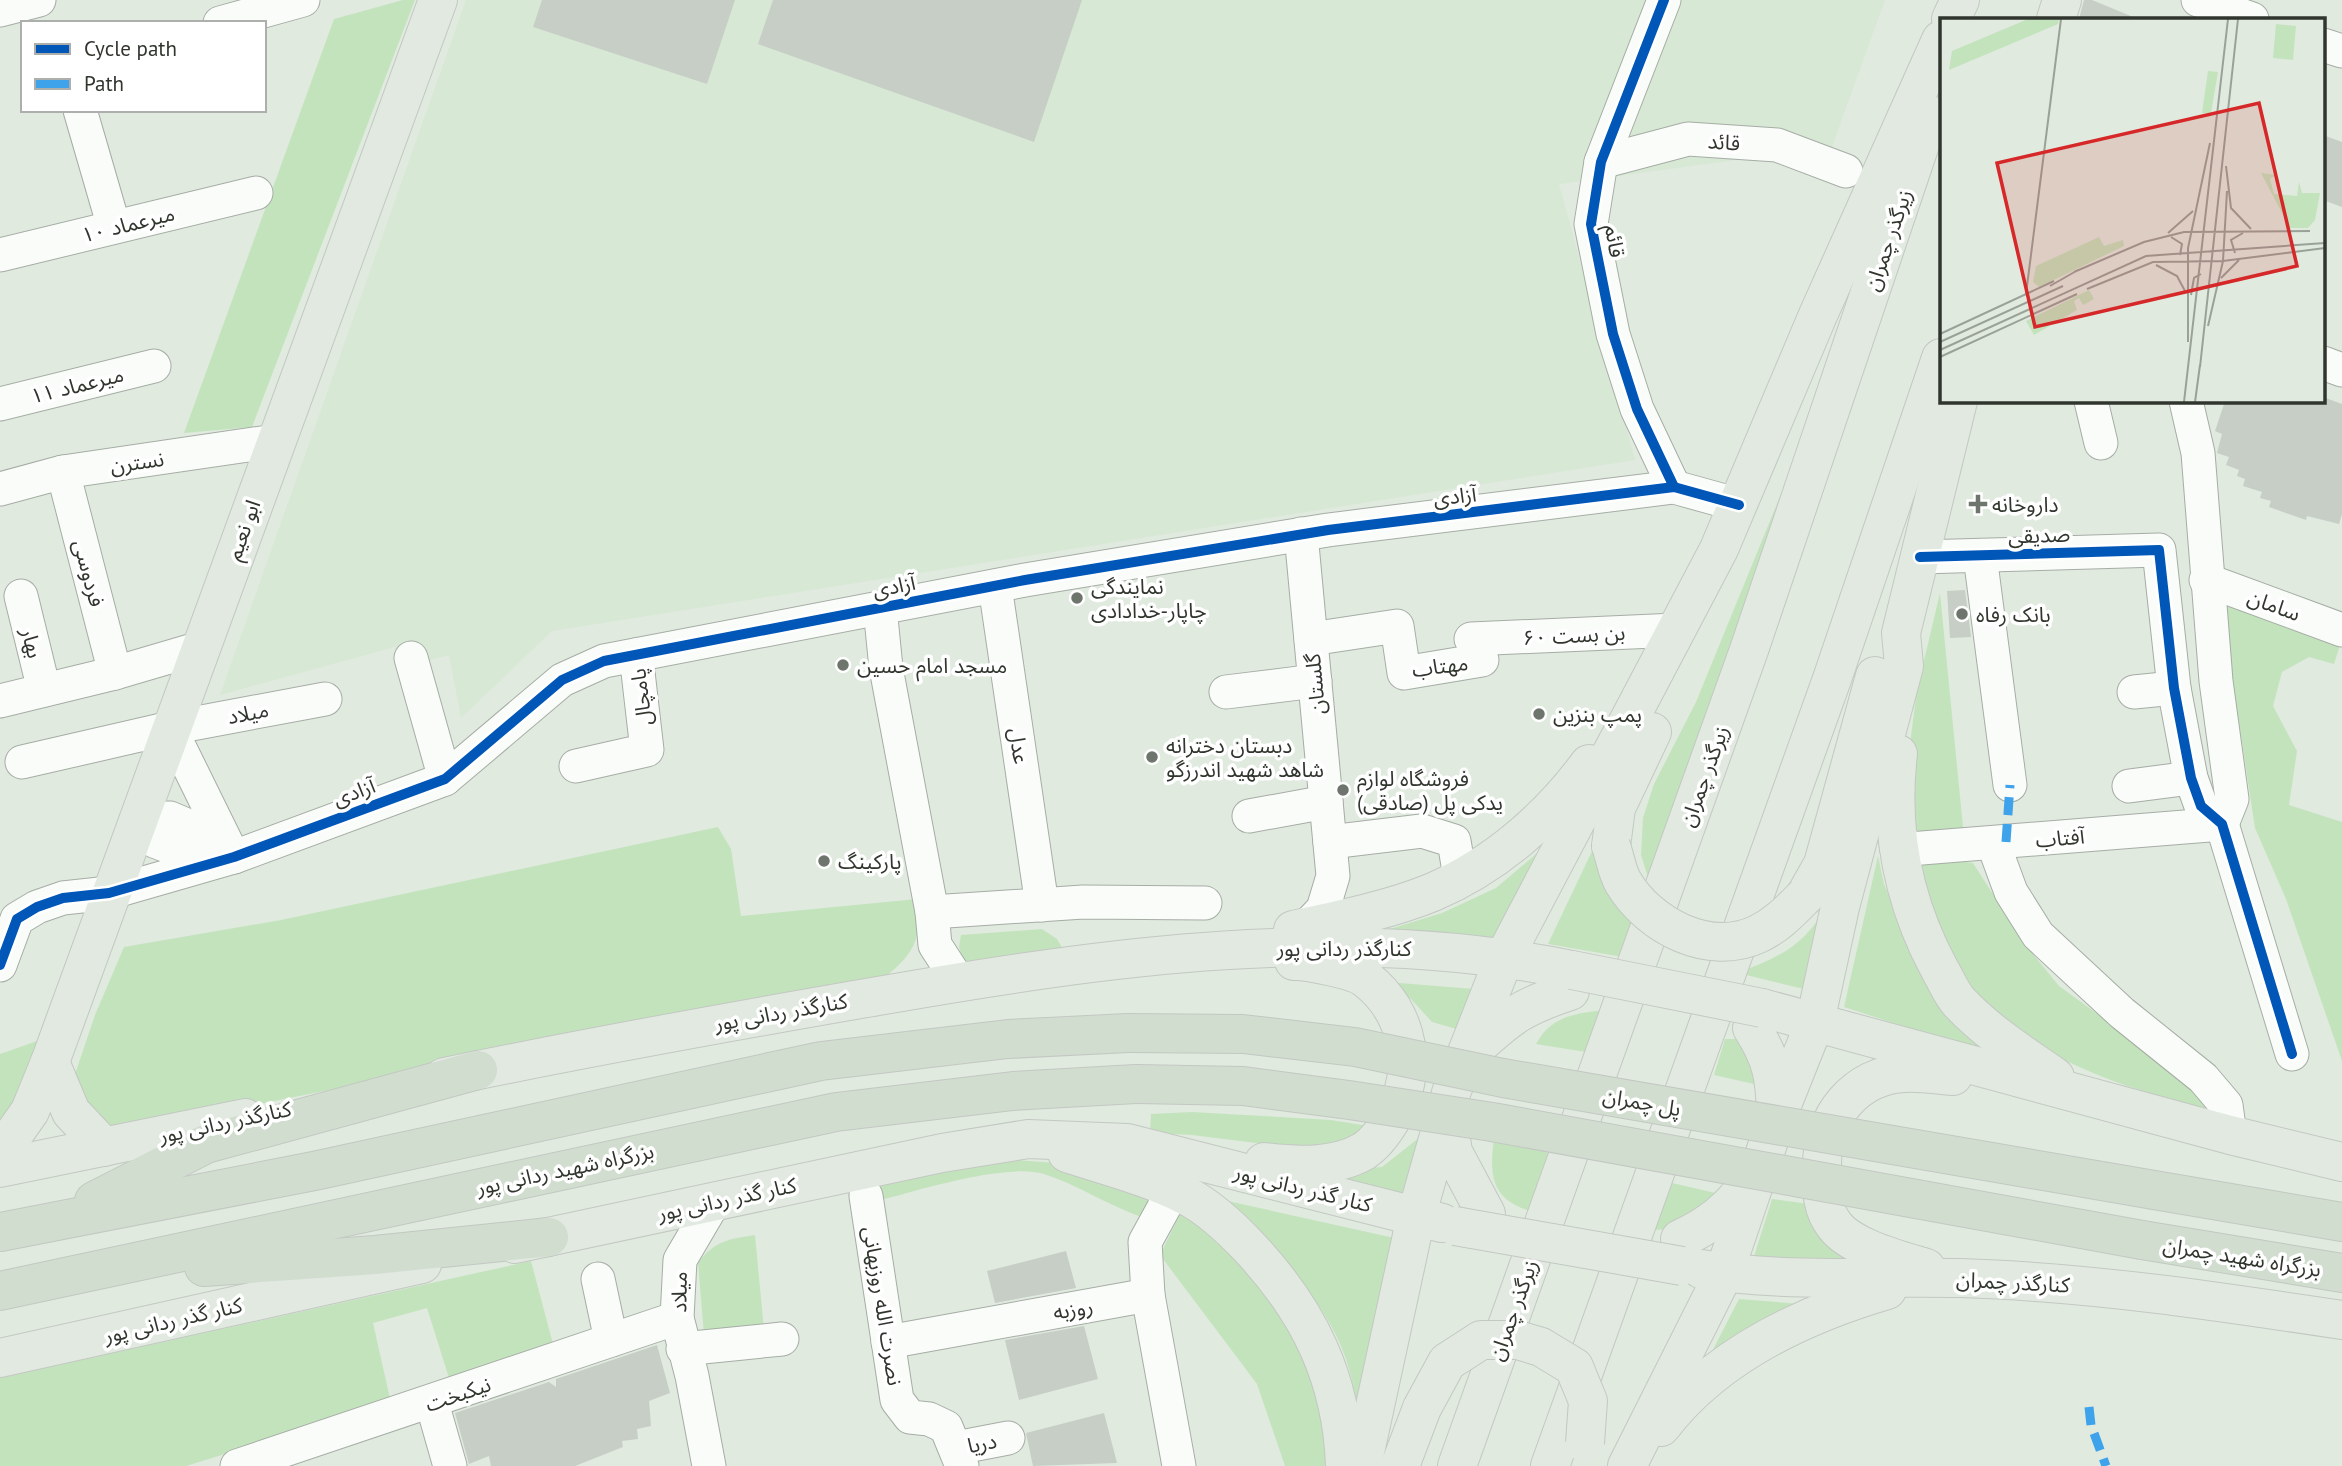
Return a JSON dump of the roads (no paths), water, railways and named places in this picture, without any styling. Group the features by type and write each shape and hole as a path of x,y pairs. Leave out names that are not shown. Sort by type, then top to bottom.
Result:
{"highway":[{"name":"پل چمران","path":"55,1220 314,1171 821,1061 1008,1039 1128,1033 1243,1034 1355,1047 1503,1078 2342,1222"},
{"path":"0,1232 55,1220 206,1144 478,1070"},
{"name":"بزرگراه شهید ردانی پور","path":"0,1291 836,1112 1013,1091 1136,1084 1243,1086 1492,1122 2142,1240"},
{"path":"66,1277 375,1255 549,1237"},
{"name":"بزرگراه شهید چمران","path":"2142,1240 2342,1273"}],"main road":[{"name":"ابو نعیم","path":"0,1154 30,1111 50,1062 109,893 438,0"},
{"path":"1951,18 1959,0"},
{"path":"1963,18 1969,0"},
{"path":"2056,18 2062,0"},
{"path":"1362,1466 1416,1217 1447,1107 1505,956 1648,686 1739,505 1818,315 1940,42"},
{"name":"زیرگذر چمران","path":"1457,1466 1749,650 1940,86"},
{"path":"1550,1466 1828,692 1940,361"},
{"path":"1627,1466 1724,1273 1776,1120 1815,1022 1840,907 1904,666 1901,633 1958,402"},
{"path":"1739,505 1691,652 1616,808 1611,846 1621,880 1640,906 1667,927 1700,940 1756,935 1782,919 1805,896 1823,864 1858,727 1880,660 1901,633"},
{"path":"1094,960 1151,949 1258,937 1368,912 1434,891 1512,846 1566,794 1648,686"},
{"path":"1895,692 1900,727 1893,794 1898,850 1909,900 1932,956 1956,1000 1987,1030 2080,1094"},
{"name":"کنارگذر ردانی پور","path":"0,1168 621,1040 1094,960 1324,944 1455,950 1505,956 1571,981"},
{"path":"1094,960 1306,961 1365,978 1395,1007 1409,1049 1404,1098 1384,1132 1364,1150 1332,1162 1293,1166 1127,1143"},
{"path":"1464,1058 1507,1019 1571,981 1640,983 1680,991 1757,1018 1815,1022 2230,1135 2342,1162"},
{"path":"1757,1018 1774,1077 1776,1120"},
{"path":"50,1062 71,1112 104,1147"},
{"path":"1961,1278 1876,1253 1836,1228 1821,1201 1821,1188 1822,1148 1836,1109 1861,1086 1903,1073 1963,1076 2080,1094"},
{"path":"1447,1107 1453,1152 1470,1220"},
{"path":"1028,1139 1188,1197 1230,1227 1270,1269 1304,1315 1328,1367 1344,1430 1345,1466"},
{"name":"کنار گذر ردانی پور","path":"0,1357 942,1153 1028,1139 1127,1143 1416,1217 1470,1220 1544,1242 1608,1254 1681,1252"},
{"path":"1681,1252 1733,1204 1761,1166"},
{"name":"کنارگذر چمران","path":"1681,1252 1724,1273 1847,1280 1961,1278 2113,1288 2342,1320"},
{"path":"1632,1466 1680,1403 1713,1373 1809,1316 1891,1289 1961,1278"},
{"path":"1400,1466 1422,1408 1447,1362 1481,1339 1518,1340 1541,1347 1574,1367 1588,1401 1581,1455"}],"street":[{"path":"0,10 40,0"},
{"path":"48,0 53,21"},
{"path":"227,21 303,0"},
{"name":"قائم","path":"1664,0 1601,162 1591,224 1614,334 1637,409 1674,486"},
{"path":"2198,0 2249,18"},
{"path":"2324,45 2342,51"},
{"path":"81,112 114,227"},
{"name":"قائد","path":"1601,162 1688,139 1777,145 1846,171"},
{"name":"میرعماد ۱۰","path":"0,255 256,193"},
{"path":"2324,363 2342,370"},
{"name":"میرعماد ۱۱","path":"0,404 154,366"},
{"path":"2091,402 2101,443"},
{"path":"2186,402 2197,453 2204,519 2206,580 2232,799 2222,824"},
{"name":"نسترن","path":"0,489 62,472 275,441"},
{"name":"فردوسی","path":"62,472 115,673"},
{"name":"آزادی","path":"2,946 17,919 37,907 63,898 109,893 234,857 444,779 562,680 604,661 995,586 1301,534 1674,486 1739,505"},
{"name":"گلستان","path":"1301,534 1334,876"},
{"name":"صدیقی","path":"1920,557 2159,551 2174,688"},
{"path":"1980,556 2010,785"},
{"name":"سامان","path":"2206,580 2342,630"},
{"name":"عدل","path":"995,586 1042,905"},
{"name":"بهار","path":"21,596 44,690"},
{"path":"880,608 886,668 932,912 935,945 960,982"},
{"name":"مهتاب","path":"1311,639 1397,626 1404,673 1477,650"},
{"name":"بن بست ۶۰","path":"1477,650 1677,630"},
{"path":"0,701 115,673 200,648"},
{"name":"پامچال","path":"576,766 647,750 636,655"},
{"path":"411,658 444,779"},
{"path":"1226,692 1315,681"},
{"path":"2134,692 2174,688 2190,778 2201,806 2222,824 2292,1054"},
{"name":"میلاد","path":"22,762 170,728 325,699"},
{"path":"170,728 234,857"},
{"path":"2129,786 2190,778"},
{"path":"1249,816 1326,802"},
{"path":"137,819 170,818 217,838 234,857"},
{"name":"آفتاب","path":"1898,850 2222,824"},
{"path":"1330,842 1422,831 1454,841 1460,877"},
{"path":"1993,843 2011,892 2038,935 2122,1013 2203,1078 2226,1105 2230,1135"},
{"path":"1334,876 1348,897 1368,912"},
{"path":"1306,927 1323,909 1334,876"},
{"path":"932,912 1083,902 1206,903"},
{"path":"915,989 935,945"},
{"path":"1173,1191 1145,1242 1148,1296 1179,1466"},
{"name":"نصرت الله روزبهانی","path":"866,1196 897,1400 910,1417 929,1419 946,1427 959,1457"},
{"name":"میلاد","path":"709,1466 692,1376 680,1333 680,1260 714,1202"},
{"path":"598,1279 611,1340"},
{"name":"روزبه","path":"888,1342 1148,1296"},
{"path":"680,1333 782,1339"},
{"name":"نیکبخت","path":"237,1466 432,1403 611,1340 680,1333"},
{"path":"432,1403 450,1466"},
{"name":"دریا","path":"959,1457 1008,1438"}],"place":[{"name":"داروخانه","path":"1978,504"},
{"name":"نمایندگی چاپار-خدادادی","path":"1077,598"},
{"name":"بانک رفاه","path":"1962,614"},
{"name":"مسجد امام حسین","path":"843,665"},
{"name":"پمپ بنزین","path":"1539,714"},
{"name":"دبستان دخترانه شاهد شهید اندرزگو","path":"1152,757"},
{"name":"فروشگاه لوازم یدکی پل (صادقی)","path":"1343,790"},
{"name":"پارکینگ","path":"824,861"}]}
